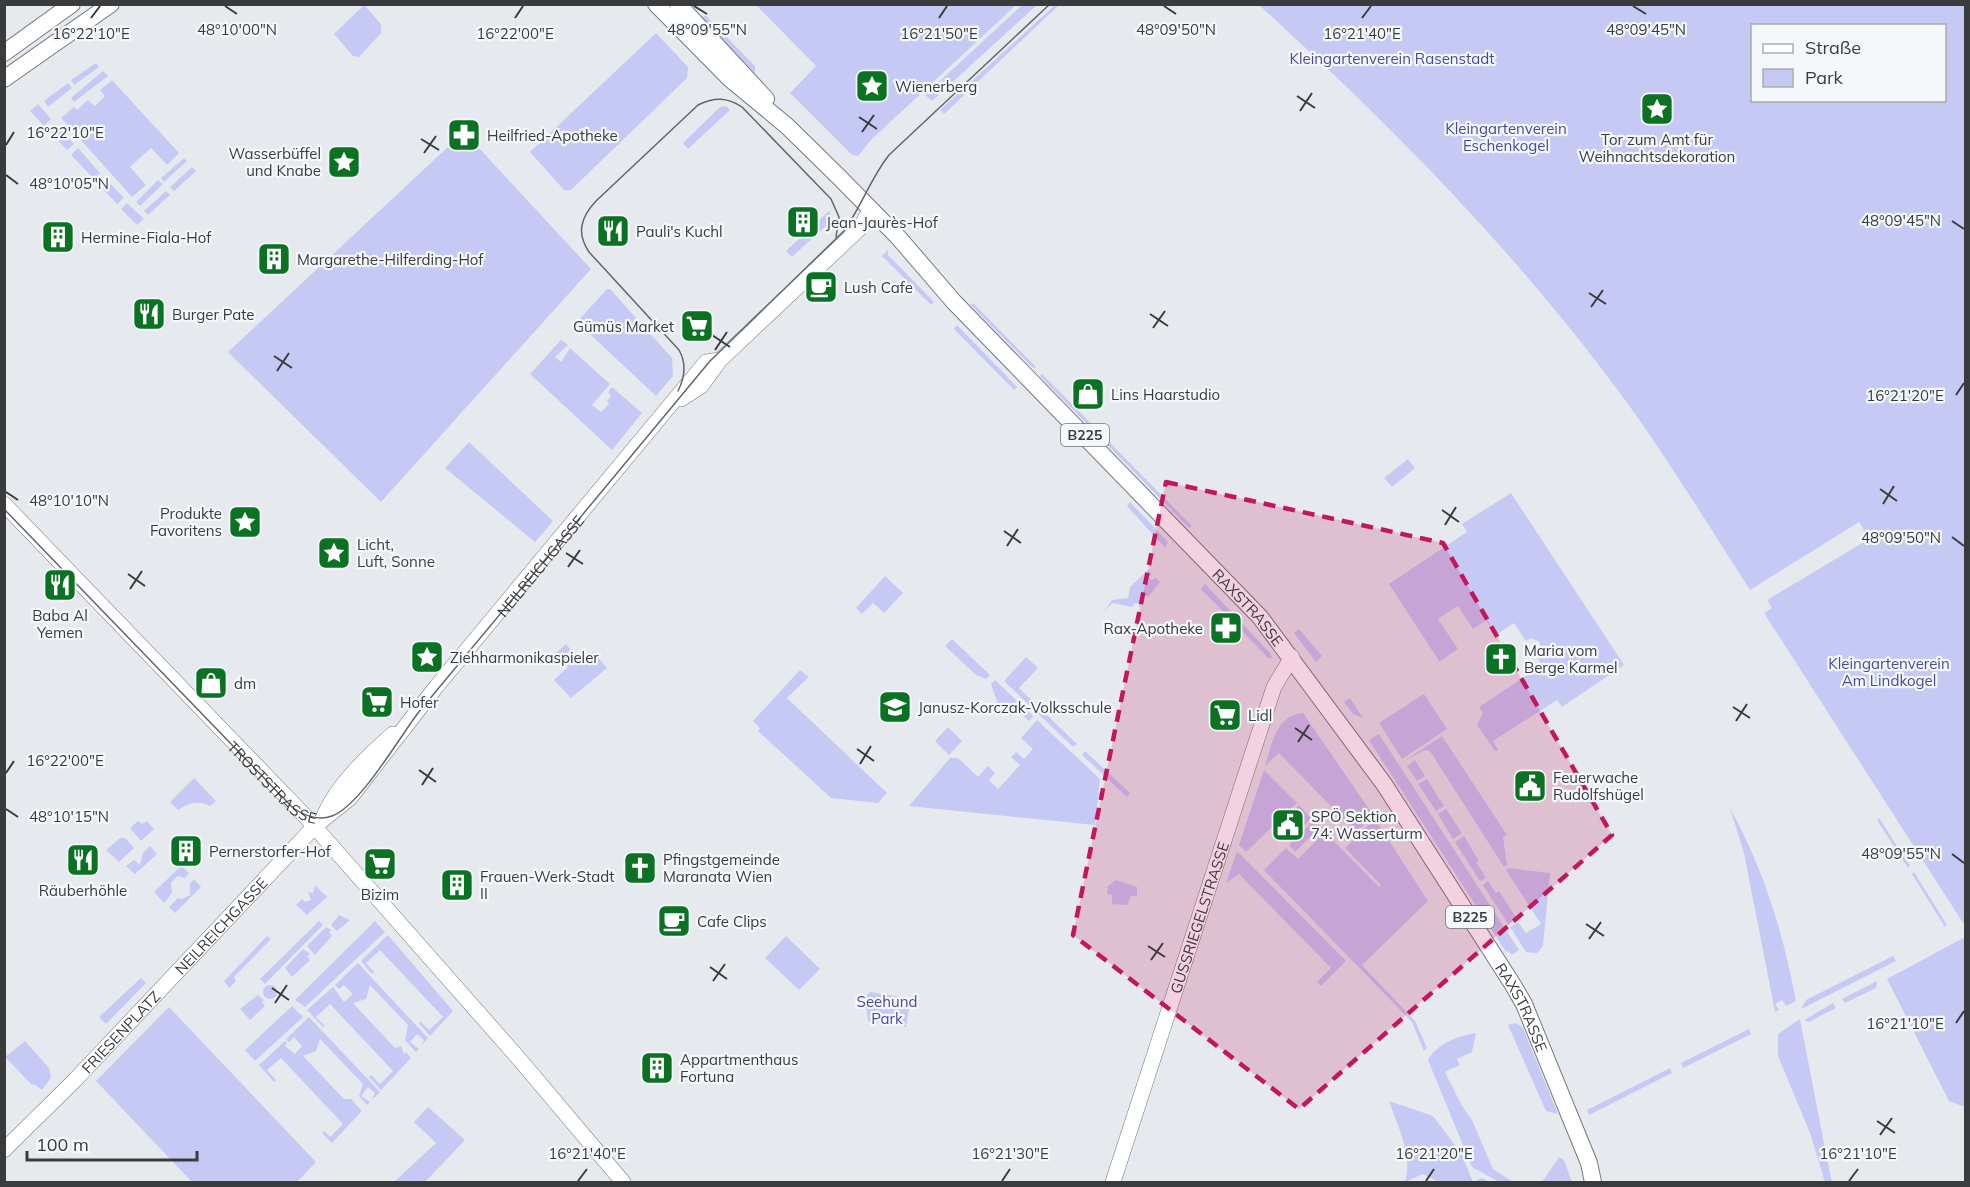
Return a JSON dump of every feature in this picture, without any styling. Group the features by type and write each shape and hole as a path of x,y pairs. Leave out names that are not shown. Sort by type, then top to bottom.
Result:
{"main road":[{"path":"4,53 72,4"},
{"path":"4,80 111,4"},
{"name":"RAXSTRASSE","path":"656,4 729,78 787,126 871,209 954,302 1260,617 1292,657 1384,784 1513,985 1528,1014 1596,1179"},
{"name":"RAXSTRASSE","path":"678,4 756,86 787,126"}],"street":[{"name":"NEILREICHGASSE","path":"166,984 319,822 350,798 385,757 413,715 663,413 701,386 713,361 858,229 871,209"},
{"name":"TROSTSTRASSE","path":"4,504 319,822 623,1182"},
{"name":"GUSSRIEGELSTRASSE","path":"1113,1182 1274,687 1292,657"},
{"name":"FRIESENPLATZ","path":"4,1150 75,1080 166,984"}],"highlighted area":[{"path":"1166,482 1443,543 1612,835 1299,1109 1073,935"}],"green space":[{"path":"1023,4 1037,5 932,101 925,95"},
{"path":"364,5 381,24 381,33 359,57 353,56 334,34"},
{"path":"756,5 1016,5 872,139 858,156 852,155 790,93 816,66"},
{"path":"1055,5 1059,5 944,114 940,110"},
{"path":"1259,5 1965,5 1965,926 1764,613 1772,608 1767,600 1869,539 1859,522 1750,590 1644,427 1587,350 1499,245 1358,98"},
{"path":"706,16 755,66 755,73 700,17"},
{"path":"656,33 688,67 687,78 571,190 564,190 530,152"},
{"path":"96,63 99,67 74,85 71,80"},
{"path":"103,71 108,76 74,102 71,98"},
{"path":"112,80 179,153 167,165 151,148 130,167 146,185 132,197 61,118 74,107 77,110 88,100 95,106 105,96 100,90"},
{"path":"68,83 72,88 48,107 44,101"},
{"path":"38,104 51,119 44,126 30,111"},
{"path":"726,106 730,110 688,149 683,143 720,107"},
{"path":"56,124 74,144 67,150 48,130"},
{"path":"464,132 591,269 381,502 228,352"},
{"path":"78,148 100,173 94,179 71,155"},
{"path":"184,158 187,161 164,182 161,178"},
{"path":"192,167 196,171 174,191 170,187"},
{"path":"105,178 124,198 117,204 98,184"},
{"path":"158,180 163,184 140,206 136,202"},
{"path":"166,191 170,195 148,215 144,211"},
{"path":"127,203 144,219 137,225 121,209"},
{"path":"829,211 832,217 830,222 792,257 786,251"},
{"path":"888,250 888,255 934,302 931,305 882,256"},
{"path":"607,289 610,289 672,358 673,376 656,396 577,322"},
{"path":"973,303 1036,367 1034,369 971,305"},
{"path":"957,325 1017,387 1014,390 954,329"},
{"path":"561,340 568,345 555,357 561,362 570,348 610,384 592,405 601,412 609,404 607,401 611,396 608,393 612,387 642,413 612,450 530,374"},
{"path":"1042,374 1192,526 1189,528 1040,376"},
{"path":"469,442 553,521 535,542 445,468"},
{"path":"1408,459 1415,468 1392,487 1384,478"},
{"path":"1511,493 1624,665 1562,707 1557,700 1493,741 1498,750 1495,751 1477,725 1483,713 1479,707 1539,667 1540,662 1536,656 1540,652 1540,642 1531,638 1526,641 1514,623 1496,635 1486,620 1473,629 1458,606 1438,619 1458,649 1434,665 1439,661 1389,584 1467,532 1462,524"},
{"path":"1130,502 1168,542 1165,548 1127,506"},
{"path":"1148,570 1152,574 1149,577 1151,580 1156,578 1160,582 1148,597 1144,595 1142,597 1144,601 1139,608 1139,604 1135,603 1132,607 1112,603 1103,613 1112,600 1128,598 1130,587"},
{"path":"885,576 903,593 884,613 873,603 862,614 856,608"},
{"path":"1205,584 1270,653 1273,659 1268,658 1201,589"},
{"path":"1299,629 1322,656 1316,662 1294,633"},
{"path":"952,639 990,675 986,679 976,675 945,646"},
{"path":"566,644 581,662 593,652 607,668 571,698 554,680 568,667 556,653"},
{"path":"1026,657 1038,668 1019,688 1077,744 1073,747 1004,681"},
{"path":"800,670 809,677 787,698 887,793 878,803 831,798 758,731 760,728 753,721"},
{"path":"995,680 1033,716 1029,721 1017,709 1010,716 998,705 991,684"},
{"path":"1424,694 1447,729 1402,759 1379,723"},
{"path":"1350,698 1363,718 1353,714 1344,702"},
{"path":"1303,713 1373,815 1356,832 1279,753 1265,766 1273,740 1281,725 1294,715"},
{"path":"1037,720 1100,779 1095,825 909,806 950,758 958,758 978,777 988,766 995,773 989,780 998,789 1020,765 1011,757 1016,752 1024,759 1033,749 1021,738"},
{"path":"948,727 962,741 949,755 935,741"},
{"path":"1379,734 1519,950 1512,955 1506,952 1369,740"},
{"path":"1442,736 1507,835 1503,837 1507,865 1504,867 1430,751 1425,750 1404,761"},
{"path":"1085,751 1130,793 1127,797 1082,755"},
{"path":"1415,760 1425,776 1417,781 1407,766"},
{"path":"1264,770 1297,803 1246,852 1239,845"},
{"path":"194,778 216,801 210,806 194,803 178,810 170,802"},
{"path":"1427,779 1444,806 1436,811 1418,784"},
{"path":"1299,805 1311,818 1305,825 1292,812"},
{"path":"1730,808 1753,855 1771,902 1791,975 1796,1001 1786,1006 1782,1000 1775,1004 1779,1010 1775,1012 1744,853"},
{"path":"1446,809 1462,833 1453,839 1438,814"},
{"path":"1879,818 1910,866 1908,868 1877,820"},
{"path":"1375,819 1428,901 1362,965 1415,1021 1427,1048 1424,1051 1412,1022 1264,870 1286,848 1298,859 1318,839 1313,834 1295,852 1289,845 1314,820 1326,833 1321,839 1328,835 1379,887 1381,885 1345,848"},
{"path":"138,821 142,824 147,821 154,829 141,841 130,828"},
{"path":"1464,836 1486,878 1480,881 1455,842"},
{"path":"120,838 125,838 134,848 119,862 106,850"},
{"path":"150,846 157,854 135,874 126,866 134,860 140,865 143,853"},
{"path":"1237,851 1346,961 1321,986 1317,982 1331,968 1239,874 1226,883"},
{"path":"181,866 189,873 185,878 178,876 171,882 172,893 164,903 154,892"},
{"path":"1508,868 1550,873 1543,946 1537,953 1526,952 1510,927 1518,922 1526,933 1541,924 1506,870"},
{"path":"1914,872 1947,925 1945,927 1912,874"},
{"path":"194,879 201,887 175,913 169,907 178,898 182,899 190,895 190,884"},
{"path":"1116,880 1137,887 1137,896 1131,896 1127,905 1112,904 1112,895 1107,894 1108,886"},
{"path":"1488,881 1496,893 1499,891 1517,919 1508,924 1483,885"},
{"path":"315,885 327,897 307,915 296,905 302,899 305,902 311,900 308,892 313,893"},
{"path":"339,915 350,920 337,931 331,925"},
{"path":"319,921 323,925 265,984 260,979"},
{"path":"375,921 385,932 305,1007 295,1000"},
{"path":"326,927 332,930 329,932 332,936 315,955 307,946"},
{"path":"388,935 453,1011 430,1036 419,1023 420,1021 429,1030 443,1017 380,950 366,963 374,972 372,974 361,961"},
{"path":"267,936 271,939 234,977 236,981 229,988 224,981"},
{"path":"786,936 820,969 799,990 765,958"},
{"path":"1965,937 1965,1107 1949,1101 1887,979"},
{"path":"303,949 310,954 307,956 310,960 292,977 285,968"},
{"path":"1893,956 1896,961 1801,1009 1806,1000"},
{"path":"358,963 428,1038 421,1046 424,1040 417,1034 410,1042 419,1049 416,1052 405,1040 408,1025 370,985 366,999 353,1003 395,1048 401,1046 404,1054 406,1052 411,1058 381,1090 369,1077 371,1075 380,1084 393,1071 330,1004 316,1017 325,1026 323,1027 307,1010 333,987 344,1002 353,994 344,985 339,989 335,985"},
{"path":"141,978 146,983 106,1024 99,1017"},
{"path":"1877,981 1876,988 1845,1003 1842,999"},
{"path":"267,985 273,985 277,992 273,999 267,999 263,995 263,989"},
{"name":"Seehund Park","path":"870,992 907,998 910,1003 906,1027 868,1021 865,997"},
{"path":"258,995 264,1000 262,1002 265,1006 250,1020 240,1009"},
{"path":"1833,1003 1836,1008 1809,1022 1804,1020"},
{"path":"292,1006 303,1017 255,1061 245,1050"},
{"path":"169,1007 316,1162 297,1182 192,1182 96,1081"},
{"path":"309,1017 380,1092 372,1100 375,1093 368,1087 361,1096 370,1102 367,1105 359,1096 363,1084 320,1039 316,1051 303,1056 344,1099 351,1099 362,1111 332,1143 322,1133 324,1131 330,1137 343,1124 281,1058 267,1070 276,1080 274,1082 259,1065 285,1041 287,1043 285,1046 295,1054 302,1046 294,1037 289,1042 286,1039"},
{"path":"1800,1019 1832,1182 1825,1182 1810,1133 1778,1056 1778,1034"},
{"path":"1516,1023 1523,1028 1558,1114 1546,1111 1508,1025"},
{"path":"1749,1029 1751,1034 1683,1068 1681,1063"},
{"path":"1476,1033 1472,1052 1457,1059 1460,1065 1445,1072 1462,1106 1472,1120 1493,1169 1513,1182 1499,1182 1472,1167 1428,1060 1443,1045 1456,1038"},
{"path":"25,1041 49,1068 51,1078 42,1090 32,1085 5,1057"},
{"path":"1670,1068 1672,1073 1589,1115 1587,1110"},
{"path":"1389,1101 1433,1116 1461,1153 1473,1182 1439,1182 1423,1174 1405,1182 1406,1152"},
{"path":"428,1107 465,1140 425,1182 394,1182 436,1143 414,1122"},
{"path":"1559,1157 1564,1160 1572,1182 1542,1182"},
{"path":"1482,1178 1489,1182 1473,1182"}],"tram line":[{"path":"4,509 293,808 312,817 332,816 343,810 367,786 418,713 710,361 843,232 889,155 1050,4"},
{"path":"678,391 684,370 679,350 585,245 582,238 582,225 596,201 698,105 715,99 726,100 742,107 831,199 839,217 836,237"}],"place":[{"name":"Wienerberg","path":"872,86"},
{"name":"Tor zum Amt für Weihnachtsdekoration","path":"1657,109"},
{"name":"Heilfried-Apotheke","path":"464,135"},
{"name":"Wasserbüffel und Knabe","path":"344,162"},
{"name":"Jean-Jaurès-Hof","path":"803,222"},
{"name":"Pauli's Kuchl","path":"613,231"},
{"name":"Hermine-Fiala-Hof","path":"58,237"},
{"name":"Margarethe-Hilferding-Hof","path":"274,259"},
{"name":"Lush Cafe","path":"821,287"},
{"name":"Burger Pate","path":"149,314"},
{"name":"Gümüs Market","path":"697,326"},
{"name":"Lins Haarstudio","path":"1088,394"},
{"name":"Produkte Favoritens","path":"245,522"},
{"name":"Licht, Luft, Sonne","path":"334,553"},
{"name":"Baba Al Yemen","path":"60,585"},
{"name":"Rax-Apotheke","path":"1226,628"},
{"name":"Ziehharmonikaspieler","path":"427,657"},
{"name":"Maria vom Berge Karmel","path":"1501,659"},
{"name":"dm","path":"211,683"},
{"name":"Hofer","path":"377,702"},
{"name":"Janusz-Korczak-Volksschule","path":"895,707"},
{"name":"Lidl","path":"1225,715"},
{"name":"Feuerwache Rudolfshügel","path":"1530,786"},
{"name":"SPÖ Sektion 74: Wasserturm","path":"1288,825"},
{"name":"Pernerstorfer-Hof","path":"186,851"},
{"name":"Räuberhöhle","path":"83,860"},
{"name":"Bizim","path":"380,864"},
{"name":"Pfingstgemeinde Maranata Wien","path":"640,868"},
{"name":"Frauen-Werk-Stadt II","path":"457,885"},
{"name":"Cafe Clips","path":"674,921"},
{"name":"Appartmenthaus Fortuna","path":"657,1068"}],"park label":[{"name":"Kleingartenverein Rasenstadt","path":"1392,58"},
{"name":"Kleingartenverein Eschenkogel","path":"1506,136"},
{"name":"Kleingartenverein Am Lindkogel","path":"1889,672"}]}
